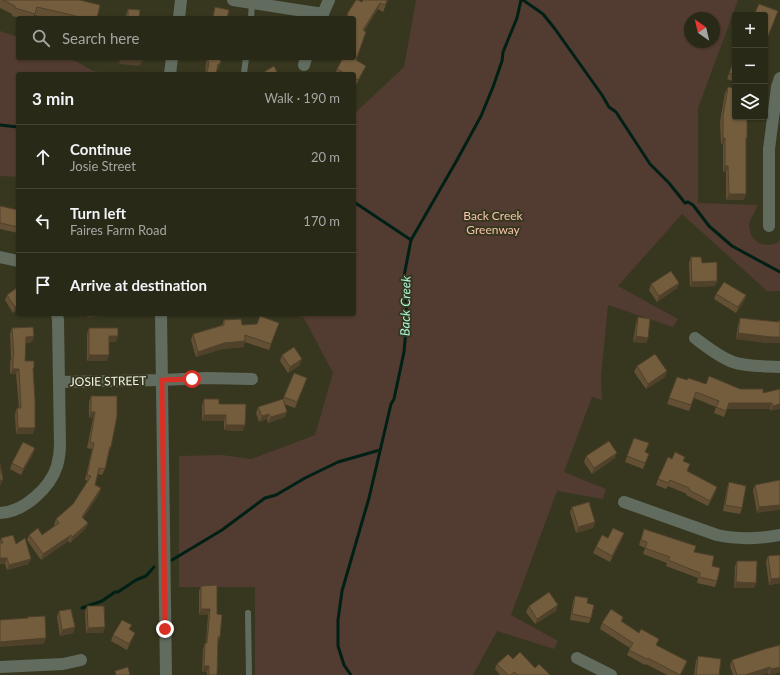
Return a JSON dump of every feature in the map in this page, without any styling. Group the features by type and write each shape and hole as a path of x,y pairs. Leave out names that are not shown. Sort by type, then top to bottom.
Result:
{"street":[{"path":"179,16 181,0"},
{"path":"233,0 252,1 322,16 329,0"},
{"path":"170,72 172,60"},
{"path":"769,226 774,188 769,149 777,86 780,78"},
{"path":"0,257 16,261"},
{"path":"0,513 7,513 32,500 47,484 57,466 60,449 57,316"},
{"path":"161,316 166,675"},
{"path":"695,338 721,356 733,362 746,365 780,367"},
{"name":"JOSIE STREET","path":"59,382 207,378 252,379"},
{"path":"624,502 726,537 752,539 780,535"},
{"path":"577,658 611,675"},
{"path":"0,667 63,664 81,660"}],"lane":[{"path":"251,16 252,1"},
{"path":"244,72 246,60"},
{"path":"248,613 249,675"}],"green space":[{"name":"Back Creek Greenway","path":"416,0 738,0 734,12 732,12 732,16 698,108 698,203 757,205 749,223 750,231 754,240 762,244 771,245 780,241 780,291 767,291 682,214 618,286 678,319 673,327 608,305 601,376 602,400 592,397 564,472 606,489 603,499 557,491 511,615 558,641 554,649 497,631 473,675 255,675 255,587 179,587 179,456 222,455 251,459 315,435 333,373 304,318 298,316 356,316 356,112 404,67"},
{"path":"0,31 16,36 16,60 74,60 93,71 101,72 16,72 16,177 0,176"}],"building":[{"path":"3,0 80,0 100,5 97,16 76,16 37,7 35,14 15,8 15,6"},
{"path":"356,0 362,2 363,0 387,0 385,5 380,3 363,30 366,32 356,60 356,16 348,16 347,14"},
{"path":"759,4 778,11 768,36 768,12 755,12"},
{"path":"215,7 229,10 228,16 213,16"},
{"path":"128,9 140,10 139,16 128,16"},
{"path":"208,60 221,60 216,72 207,72"},
{"path":"342,60 356,60 366,66 358,80 356,79 356,72 342,72 337,69"},
{"path":"274,66 277,72 264,72"},
{"path":"732,66 732,74 729,73"},
{"path":"728,87 732,88 732,120 747,120 746,194 729,194 728,166 725,166 723,116"},
{"path":"0,206 16,210 16,227 0,223"},
{"path":"691,257 701,257 702,263 717,262 717,281 692,282"},
{"path":"671,271 679,283 659,296 651,284"},
{"path":"724,282 746,295 738,307 716,294"},
{"path":"16,288 16,306 15,307 7,295"},
{"path":"260,316 279,323 271,344 245,335 245,341 224,343 198,352 193,334 224,325 224,320 241,319 242,325 257,324"},
{"path":"638,317 650,319 648,338 636,336"},
{"path":"740,318 780,321 780,337 738,333"},
{"path":"33,327 34,336 26,337 25,361 34,361 35,428 18,428 17,408 21,408 19,369 13,369 14,356 12,328"},
{"path":"89,328 118,328 118,336 109,336 109,355 89,355"},
{"path":"294,347 302,359 290,367 282,355"},
{"path":"655,354 667,371 648,384 637,366"},
{"path":"294,373 307,378 297,402 284,397"},
{"path":"709,376 740,389 763,389 763,393 780,389 780,404 773,406 772,403 729,403 726,411 716,407 719,401 696,392 691,405 669,398 677,377 687,380 688,378 706,384"},
{"path":"91,396 117,396 117,416 111,447 110,446 105,469 99,468 95,485 101,488 82,517 88,523 72,537 71,535 43,554 29,535 38,528 42,535 59,523 56,519 73,504 91,476 87,475 94,443 90,442 95,412 91,412"},
{"path":"204,399 219,399 219,404 246,404 245,425 226,425 226,415 204,415"},
{"path":"283,399 287,412 271,417 269,414 262,416 258,407"},
{"path":"634,438 649,443 645,452 649,454 645,463 627,456"},
{"path":"609,441 617,453 594,468 586,456"},
{"path":"23,442 35,448 23,469 12,463"},
{"path":"675,452 685,457 683,461 690,464 687,471 717,487 710,501 689,490 689,488 670,480 668,483 658,479 668,457 672,459"},
{"path":"0,464 3,480 0,480"},
{"path":"780,480 780,505 759,507 755,485"},
{"path":"729,482 746,486 742,508 725,505"},
{"path":"589,502 595,522 578,527 572,507"},
{"path":"613,528 624,533 612,556 596,547 602,535 608,538"},
{"path":"644,529 696,546 694,552 714,556 712,566 720,568 717,581 699,577 700,573 668,560 670,557 645,548 647,542 641,540"},
{"path":"13,535 16,544 25,538 31,559 9,565 7,558 0,558 0,543 3,543 1,538"},
{"path":"780,555 780,578 771,579 768,556"},
{"path":"737,561 757,561 756,583 736,582"},
{"path":"217,585 217,614 222,615 220,637 218,637 217,675 209,675 209,666 204,666 205,643 207,643 210,609 201,609 201,586"},
{"path":"549,592 558,605 537,619 529,606"},
{"path":"575,596 588,598 587,603 594,605 591,618 572,614"},
{"path":"87,606 104,606 105,627 88,628"},
{"path":"71,609 75,627 62,630 59,611"},
{"path":"611,609 623,617 621,621 639,633 641,629 659,639 656,645 687,661 680,675 629,650 633,643 602,623"},
{"path":"45,616 46,638 0,642 0,620"},
{"path":"122,620 132,625 129,629 135,633 129,644 113,635"},
{"path":"780,645 780,667 771,669 770,667 745,675 737,675 732,660"},
{"path":"520,652 535,668 539,664 550,675 518,675 514,672 511,675 508,675 497,664 508,654 513,659"},
{"path":"698,656 721,659 719,675 696,675"},
{"path":"128,667 130,675 116,675 115,671"}],"waterway":[{"name":"Back Creek","path":"351,675 344,665 338,646 338,620 342,591 369,498 391,404 394,399 404,352 407,318 404,276 411,240 481,116 502,61 503,52 517,18 521,0"},
{"path":"523,0 543,14 555,29 609,107 616,112 650,164 669,183 685,203 688,202 693,205 709,226 732,246 780,272"},
{"path":"0,125 16,127"},
{"path":"356,203 411,240"},
{"path":"172,560 222,530 265,498 276,495 305,478 338,462 380,450"},
{"path":"82,608 102,601 115,592 118,592 136,580 146,576 154,567"}],"route":[{"path":"165,629 162,380 192,379"}]}
